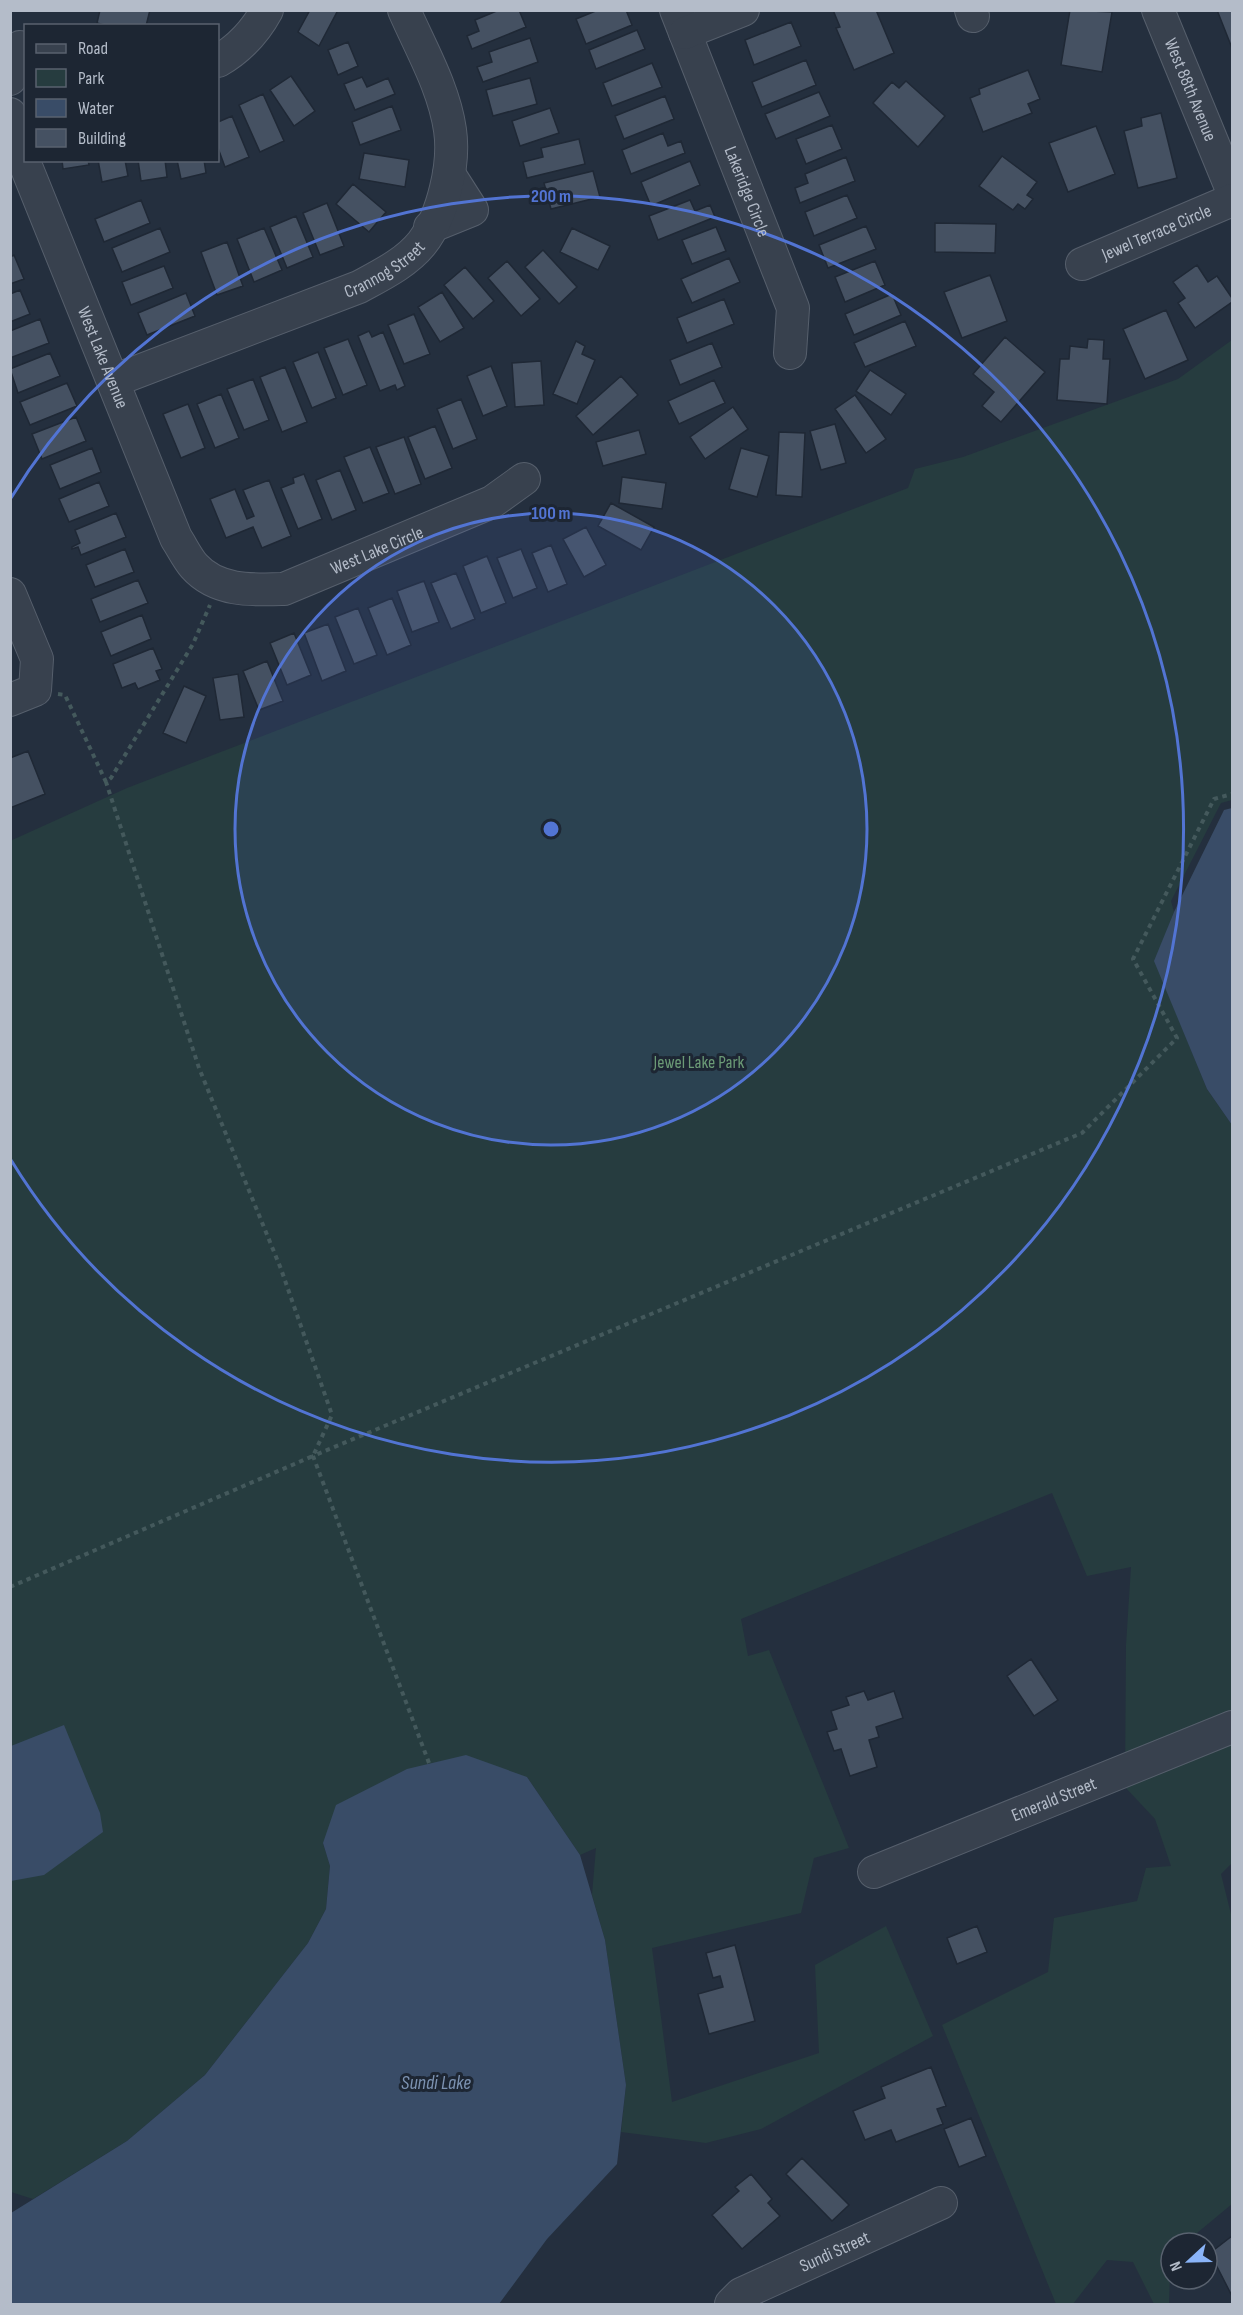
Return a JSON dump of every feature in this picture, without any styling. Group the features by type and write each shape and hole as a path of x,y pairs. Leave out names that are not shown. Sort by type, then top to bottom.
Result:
{"street":[{"path":"219,60 229,55 256,30 267,10"},
{"name":"Crannog Street","path":"113,381 359,287 394,268 422,243 440,210 449,174 450,131 441,93 404,10"},
{"path":"681,22 743,10"},
{"name":"West 88th Avenue","path":"1158,10 1229,173"},
{"name":"Lakeridge Circle","path":"681,22 794,308 790,353"},
{"path":"10,79 19,47"},
{"name":"West Lake Avenue","path":"10,114 15,139 24,161"},
{"name":"West Lake Avenue","path":"24,162 176,538 195,567 219,585"},
{"name":"Jewel Terrace Circle","path":"1082,264 1233,200"},
{"name":"West Lake Circle","path":"219,585 249,590 284,589 492,502 524,479"},
{"path":"10,594 37,659 23,695"},
{"name":"Emerald Street","path":"874,1872 1233,1727"},
{"name":"Sundi Street","path":"731,2304 741,2294 941,2202"}],"path":[{"path":"106,782 111,778 192,646 219,585"},
{"path":"23,695 65,695 106,782 199,1068 281,1269 321,1378 332,1415 313,1456 429,1763"},
{"path":"10,1587 313,1456 1082,1133 1177,1038 1133,959 1214,799 1233,794"}],"green space":[{"name":"Jewel Lake Park","path":"1232,340 1232,800 1221,803 1171,901 1174,912 1155,961 1207,1089 1232,1125 1232,1863 1221,1874 1232,1918 1232,2204 1199,2231 1159,2231 1159,2291 1169,2291 1169,2304 1154,2304 1133,2262 1107,2260 1073,2304 1056,2304 942,2025 1048,1972 1054,1918 1137,1901 1146,1868 1171,1866 1155,1819 1125,1787 1126,1645 1131,1567 1087,1576 1052,1493 741,1619 748,1656 769,1650 849,1848 814,1858 801,1913 652,1948 672,2102 819,2053 815,1965 886,1926 933,2036 761,2129 706,2143 621,2132 626,2085 605,1940 592,1895 596,1848 580,1855 527,1777 323,1843 330,1866 326,1909 308,1943 205,2075 127,2141 33,2199 11,2192 10,841 127,788 908,488 915,469 963,457 1178,379"}],"water":[{"path":"1232,808 1232,1125 1207,1089 1154,961 1174,912 1224,810"},
{"path":"64,1725 100,1813 103,1832 44,1875 11,1881 11,1746"},
{"name":"Sundi Lake","path":"466,1755 527,1777 580,1855 605,1940 626,2085 617,2164 547,2239 499,2304 11,2304 11,2213 127,2141 205,2075 308,1943 326,1909 330,1866 323,1843 336,1805 407,1769"}],"building":[{"path":"100,10 150,10 146,24 97,23"},
{"path":"310,10 338,10 319,46 298,32"},
{"path":"499,10 519,10 526,27 472,49 467,36 479,31 475,20"},
{"path":"598,10 626,10 632,25 586,44 576,19"},
{"path":"833,10 876,10 894,53 854,70 836,28 840,27"},
{"path":"1070,10 1112,12 1102,72 1061,65"},
{"path":"1217,10 1232,10 1232,48"},
{"path":"791,22 801,46 754,65 745,40"},
{"path":"637,30 645,49 596,69 589,50"},
{"path":"530,38 538,62 483,82 477,67 492,62 489,52"},
{"path":"348,42 358,66 338,75 328,50"},
{"path":"806,60 816,85 762,107 752,82"},
{"path":"652,63 662,87 612,106 603,83"},
{"path":"1028,70 1040,99 1028,104 1032,113 983,132 970,98 980,94 979,89"},
{"path":"291,76 315,111 294,126 270,90"},
{"path":"362,77 367,87 388,78 395,94 355,110 344,84"},
{"path":"530,78 537,104 493,116 486,90"},
{"path":"906,81 945,116 918,147 873,103 892,82 899,88"},
{"path":"819,92 830,116 776,139 765,114"},
{"path":"263,94 284,141 260,152 239,105"},
{"path":"665,96 674,119 624,139 615,116"},
{"path":"392,106 401,130 360,145 352,122"},
{"path":"550,108 559,133 520,146 512,121"},
{"path":"1161,113 1177,178 1138,188 1124,131 1142,126 1141,118"},
{"path":"232,116 249,157 225,167 219,151 219,122"},
{"path":"832,125 842,149 806,164 796,139"},
{"path":"1096,126 1115,174 1068,192 1049,143"},
{"path":"663,133 668,146 681,141 685,153 631,174 622,150"},
{"path":"579,139 585,164 527,178 523,162 543,157 541,148"},
{"path":"364,153 409,160 405,187 359,179"},
{"path":"1002,156 1037,182 1027,195 1033,199 1025,209 1018,204 1013,210 979,186"},
{"path":"846,157 855,181 800,203 795,188 808,183 805,174"},
{"path":"690,161 700,185 651,206 641,182"},
{"path":"62,162 88,162 89,165 63,169"},
{"path":"98,162 125,162 128,176 102,182"},
{"path":"138,162 165,162 167,177 141,181"},
{"path":"177,162 204,162 206,173 181,179"},
{"path":"593,171 600,197 551,209 544,183"},
{"path":"353,184 386,212 369,232 336,204"},
{"path":"847,195 857,218 814,236 805,212"},
{"path":"141,200 150,223 104,242 95,219"},
{"path":"690,200 695,211 710,205 715,217 658,240 649,216"},
{"path":"327,203 344,246 320,255 303,213"},
{"path":"296,216 313,257 287,268 270,227"},
{"path":"935,223 996,224 995,253 935,252"},
{"path":"866,226 876,249 828,268 819,245"},
{"path":"716,227 726,251 692,264 682,240"},
{"path":"160,228 170,252 122,272 112,248"},
{"path":"264,228 282,270 254,282 237,239"},
{"path":"572,228 610,246 598,270 560,252"},
{"path":"227,242 243,286 217,295 201,252"},
{"path":"543,250 577,287 559,304 525,267"},
{"path":"14,255 24,279 10,284 10,257"},
{"path":"729,258 740,282 692,303 681,279"},
{"path":"507,261 540,299 521,316 488,278"},
{"path":"875,261 885,285 845,302 835,277"},
{"path":"1197,265 1208,282 1217,276 1232,298 1232,302 1195,328 1178,303 1185,298 1173,282"},
{"path":"164,266 173,288 131,305 122,282"},
{"path":"465,267 494,301 473,319 444,285"},
{"path":"990,275 1007,321 962,338 944,292"},
{"path":"20,290 30,314 10,322 10,294"},
{"path":"442,292 464,328 440,342 418,307"},
{"path":"186,293 195,316 147,335 138,313"},
{"path":"892,294 901,315 854,335 845,314"},
{"path":"724,299 734,324 687,343 677,318"},
{"path":"1166,310 1188,360 1145,379 1123,329"},
{"path":"414,314 430,354 404,364 388,325"},
{"path":"40,319 49,343 10,358 10,331"},
{"path":"905,321 916,346 865,367 854,343"},
{"path":"369,331 372,337 383,332 405,386 397,390 395,385 380,391 358,336"},
{"path":"1005,337 1045,372 1001,422 982,406 994,392 973,374"},
{"path":"348,339 367,385 343,395 324,348"},
{"path":"1088,339 1104,340 1103,359 1110,359 1107,404 1057,400 1060,359 1069,359 1070,346 1087,348"},
{"path":"576,341 585,346 582,354 595,360 577,404 553,394"},
{"path":"712,343 722,367 680,385 670,360"},
{"path":"318,352 336,398 312,408 293,362"},
{"path":"50,353 60,376 18,393 10,369"},
{"path":"541,361 544,405 515,407 512,363"},
{"path":"491,366 507,406 483,416 467,376"},
{"path":"285,367 307,422 282,432 260,377"},
{"path":"870,370 906,394 891,415 856,391"},
{"path":"621,376 638,395 593,435 576,416"},
{"path":"253,379 269,420 244,430 227,389"},
{"path":"714,380 725,403 679,424 668,401"},
{"path":"67,383 77,406 30,425 20,402"},
{"path":"221,394 239,438 215,448 197,404"},
{"path":"855,395 886,439 866,453 835,409"},
{"path":"461,399 477,439 453,449 437,409"},
{"path":"188,404 205,448 181,458 163,414"},
{"path":"733,407 748,429 705,459 690,437"},
{"path":"76,417 86,441 42,459 32,434"},
{"path":"835,424 846,463 821,470 810,431"},
{"path":"435,426 452,468 425,479 408,437"},
{"path":"639,430 646,454 603,466 596,442"},
{"path":"779,432 805,433 802,497 776,495"},
{"path":"404,437 421,484 395,494 376,447"},
{"path":"370,447 389,493 363,503 344,457"},
{"path":"92,448 101,472 60,489 50,465"},
{"path":"741,448 769,456 757,497 729,489"},
{"path":"340,470 356,510 332,520 316,480"},
{"path":"304,474 322,519 298,529 281,488 294,483 293,478"},
{"path":"622,477 666,483 662,509 619,503"},
{"path":"269,480 291,536 262,548 253,527 226,538 210,499 235,489 247,519 254,516 243,490"},
{"path":"99,482 109,506 69,522 59,499"},
{"path":"611,503 654,527 641,550 598,526"},
{"path":"116,513 126,537 81,555 78,547 72,549 80,543 75,530"},
{"path":"586,527 606,565 584,577 563,539"},
{"path":"551,545 567,584 548,592 532,553"},
{"path":"125,549 134,572 95,587 86,565"},
{"path":"521,549 537,588 513,598 497,558"},
{"path":"487,556 506,603 481,613 463,566"},
{"path":"456,573 475,619 451,629 431,583"},
{"path":"138,580 148,603 100,622 91,599"},
{"path":"424,581 439,622 412,632 397,591"},
{"path":"392,598 411,645 387,655 368,608"},
{"path":"358,608 377,655 354,664 335,617"},
{"path":"142,615 151,639 111,656 101,632"},
{"path":"328,624 346,671 322,681 304,633"},
{"path":"294,633 311,675 287,685 270,643"},
{"path":"153,648 162,669 156,671 160,680 138,689 135,683 122,688 113,664"},
{"path":"267,661 283,701 259,710 243,671"},
{"path":"238,674 244,717 220,720 213,678"},
{"path":"184,686 206,696 186,743 163,733"},
{"path":"28,751 45,794 10,808 10,758"},
{"path":"1031,1659 1058,1700 1034,1716 1007,1676"},
{"path":"864,1691 868,1700 894,1691 903,1718 876,1727 879,1737 869,1740 877,1767 850,1776 841,1749 834,1751 827,1732 837,1729 831,1711 849,1705 846,1697"},
{"path":"977,1926 987,1952 957,1964 947,1938"},
{"path":"735,1945 755,2021 709,2034 698,1994 723,1987 720,1976 713,1978 706,1953"},
{"path":"931,2067 946,2106 937,2109 943,2124 896,2142 891,2130 865,2140 853,2111 885,2098 881,2087"},
{"path":"971,2118 986,2156 959,2167 944,2129"},
{"path":"802,2158 849,2205 832,2221 786,2174"},
{"path":"751,2174 772,2199 768,2203 780,2216 742,2249 712,2215 739,2191 735,2187"},
{"path":"1232,2236 1231,2294 1219,2271 1219,2246"}]}
